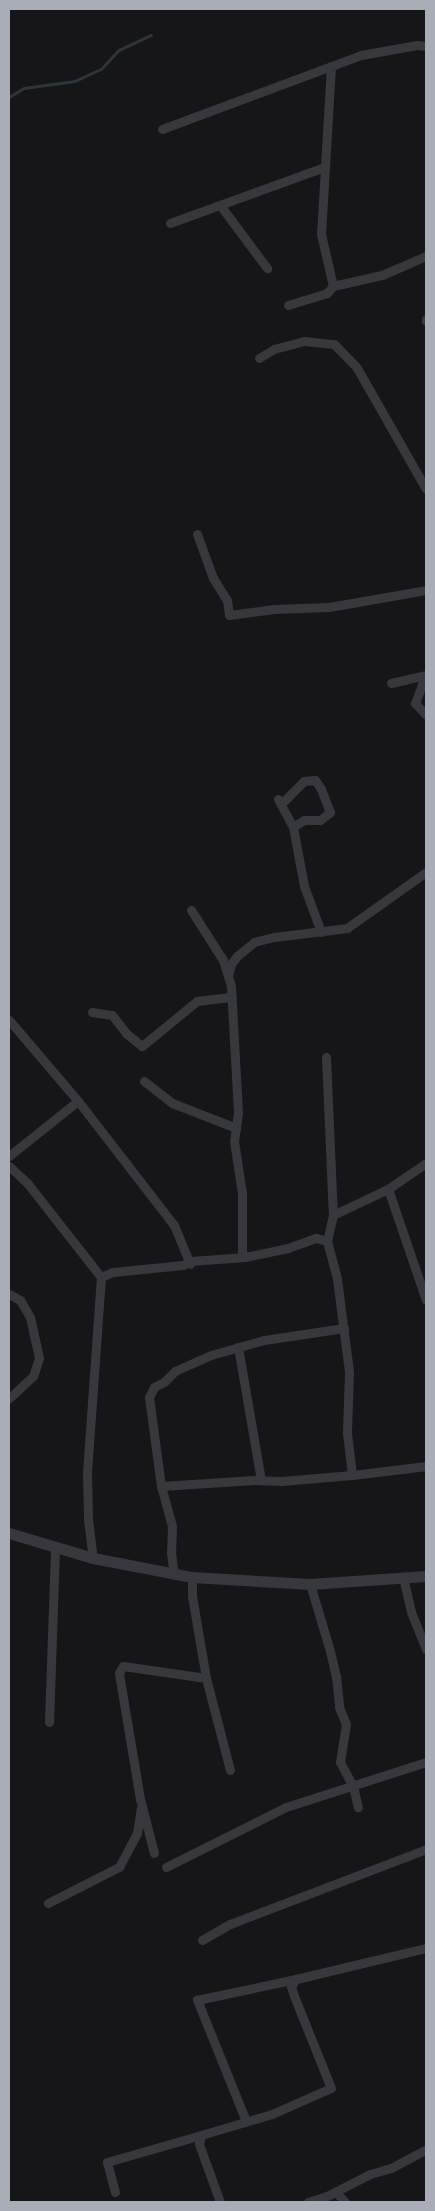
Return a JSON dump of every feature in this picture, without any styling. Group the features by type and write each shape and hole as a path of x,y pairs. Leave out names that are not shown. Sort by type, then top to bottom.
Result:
{"street":[{"path":"162,129 360,55 417,45 426,46"},
{"path":"331,66 321,234 333,286"},
{"path":"170,223 325,167"},
{"path":"220,205 266,268"},
{"path":"288,305 327,293 333,286 382,275 426,256"},
{"path":"259,358 274,349 304,341 334,344 357,368 426,489"},
{"path":"197,534 213,578 226,600 229,616 274,609 328,606 426,590"},
{"path":"390,683 426,675"},
{"path":"426,675 415,704 426,714"},
{"path":"293,827 304,820 320,820 330,812 321,789 315,780 304,780 279,801 293,827 304,886 321,932"},
{"path":"228,976 231,964 237,956 254,942 274,937 347,928 426,872"},
{"path":"191,910 223,960 232,997 238,1113 234,1141 242,1193 242,1257"},
{"path":"92,1012 112,1016 127,1034 142,1046 197,1001 232,997"},
{"path":"9,1020 78,1102 174,1225 190,1263"},
{"path":"326,1057 333,1215 327,1241 338,1279 349,1372 347,1433 352,1475"},
{"path":"144,1081 172,1103 236,1128"},
{"path":"9,1156 78,1102"},
{"path":"333,1215 388,1189 426,1163"},
{"path":"9,1166 28,1184 101,1277 87,1471 88,1519 93,1558"},
{"path":"388,1189 422,1273 426,1300"},
{"path":"101,1277 113,1272 242,1257 288,1248 316,1238 327,1241"},
{"path":"9,1294 20,1300 30,1317 39,1358 33,1376 9,1398"},
{"path":"174,1575 171,1552 172,1526 161,1486 149,1397 154,1387 183,1367 211,1355 264,1340 344,1328"},
{"path":"238,1347 260,1480"},
{"path":"161,1486 260,1480 322,1479 426,1466"},
{"path":"9,1533 93,1558 192,1577 310,1584 426,1576"},
{"path":"49,1722 55,1546"},
{"path":"192,1577 192,1596 206,1678 230,1770"},
{"path":"403,1577 411,1612 426,1649"},
{"path":"310,1584 330,1651 336,1676 339,1707 346,1724 340,1762 353,1786 358,1806"},
{"path":"154,1853 142,1806 119,1673 123,1666 206,1678"},
{"path":"166,1867 286,1807 426,1762"},
{"path":"48,1904 119,1867 137,1833 142,1806"},
{"path":"202,1940 230,1924 426,1849"},
{"path":"246,2121 197,2000 426,1948"},
{"path":"115,2192 108,2162 272,2114 331,2088 294,1996 291,1986 296,1979"},
{"path":"200,2135 199,2144 220,2202"},
{"path":"308,2202 336,2192 370,2174 391,2168 426,2149"},
{"path":"336,2192 345,2202"}],"waterway":[{"path":"9,97 24,88 75,81 101,69 119,50 151,35"}]}
